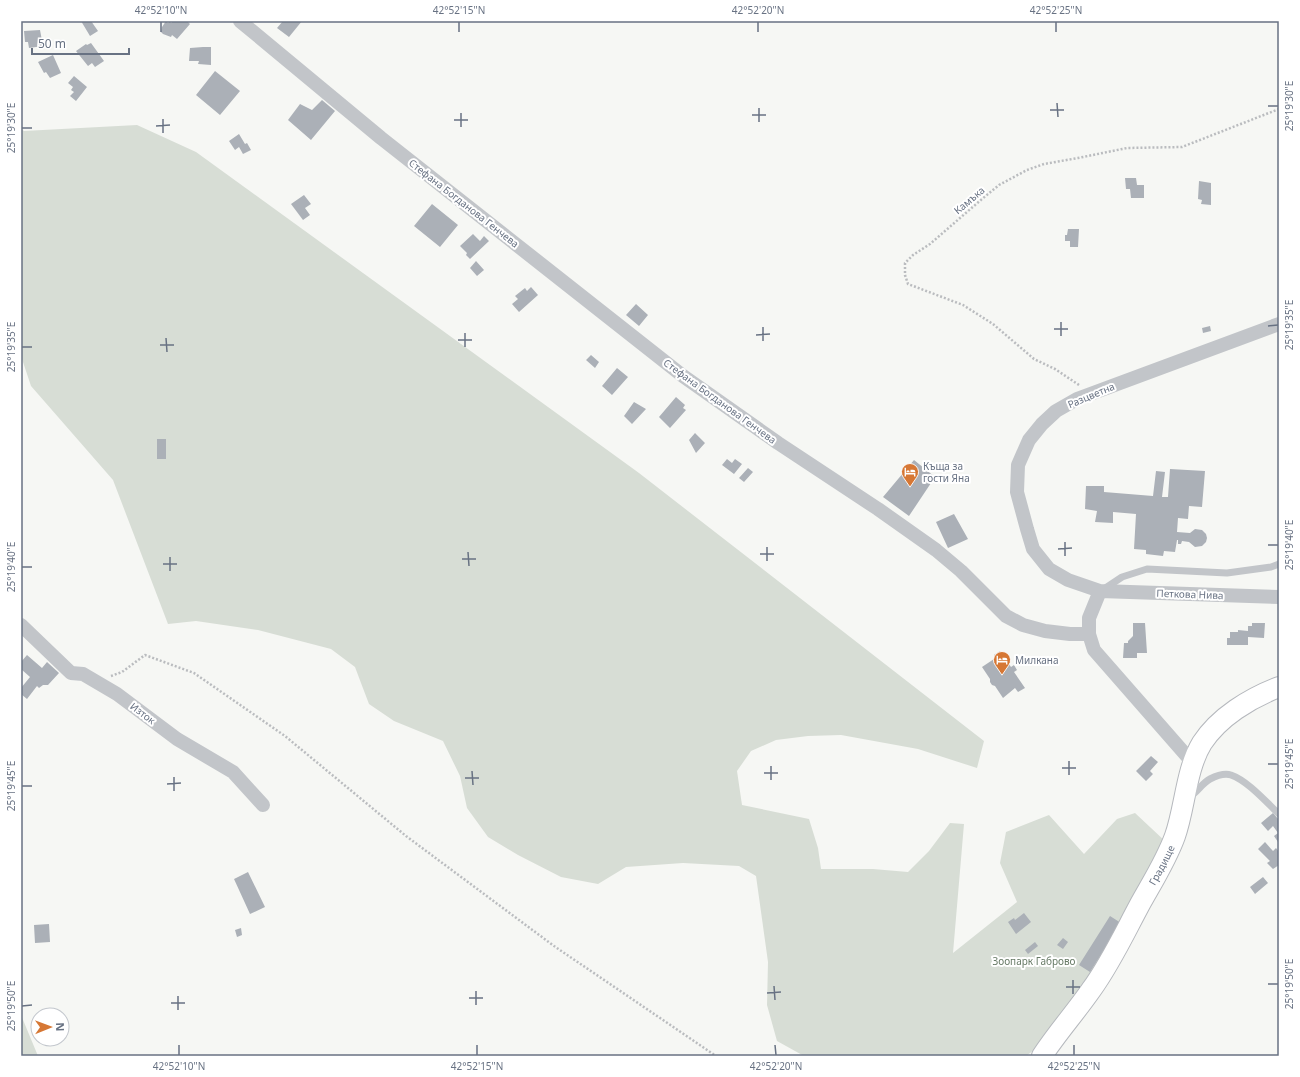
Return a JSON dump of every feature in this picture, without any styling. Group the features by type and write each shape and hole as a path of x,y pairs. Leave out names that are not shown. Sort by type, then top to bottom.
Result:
{"street":[{"name":"Стефана Богданова Генчева","path":"240,21 381,138 683,376 778,443 884,513 936,550 961,571 1006,616 1023,625 1045,631 1070,634 1089,634"},
{"name":"Разцветна","path":"1100,591 1068,580 1049,570 1033,549 1017,492 1018,465 1029,440 1042,424 1056,411 1077,400 1279,324"},
{"path":"1100,591 1089,618 1089,634 1094,650 1193,764"},
{"name":"Петкова Нива","path":"1100,591 1279,597"},
{"name":"Изток","path":"21,625 71,673 83,674 117,694 177,739 233,772 263,805"},
{"name":"Градище","path":"1042,1056 1092,990 1160,868 1175,836 1193,764 1201,744 1213,729 1233,712 1264,693 1279,687"}],"lane":[{"path":"1100,591 1122,577 1147,569 1227,573 1279,564"},
{"path":"1185,798 1193,795 1208,780 1220,775 1230,774 1245,782 1279,814"}],"path":[{"name":"Камъка","path":"1093,394 1055,370 1034,359 993,324 963,305 908,284 905,275 905,263 913,255 930,244 993,190 1027,170 1044,164 1127,148 1182,147 1279,109"},
{"path":"102,686 96,681 122,672 145,655 194,673 285,736 406,836 554,946 716,1056"}],"green space":[{"name":"Зоопарк Габрово","path":"137,125 196,152 639,473 984,741 977,768 918,749 841,735 808,736 776,740 751,751 737,771 742,805 809,819 818,848 821,869 873,869 908,872 929,851 950,823 964,824 953,953 1017,902 1000,863 1006,832 1049,815 1084,854 1117,819 1135,813 1166,842 1084,988 1034,1050 1026,1056 804,1056 777,1041 767,1005 768,962 756,876 739,866 683,863 626,867 598,884 561,877 518,855 488,837 467,808 460,776 443,741 394,721 369,704 355,667 331,649 258,630 196,621 168,624 113,480 31,386 21,356 21,129 24,131"},
{"path":"21,1015 30,1037 30,1047 34,1047 38,1056 21,1056"}],"building":[{"path":"81,21 91,21 98,31 90,36"},
{"path":"166,21 168,23 170,21 171,23 173,21 187,21 190,24 177,39 172,35 171,37 161,32"},
{"path":"283,21 302,21 289,37 277,28"},
{"path":"40,30 43,46 29,48 28,42 25,42 24,31"},
{"path":"91,43 104,61 95,67 92,63 88,66 76,51 86,44"},
{"path":"211,47 211,65 198,64 199,61 189,61 190,48"},
{"path":"53,55 61,73 50,78 46,72 44,73 38,62"},
{"path":"215,71 240,91 220,115 196,95"},
{"path":"74,76 87,87 76,101 70,96 74,92 71,90 73,87 68,83"},
{"path":"322,100 335,111 311,140 288,120 300,104 312,110"},
{"path":"239,134 251,150 243,154 239,147 235,150 229,141"},
{"path":"1125,178 1136,178 1137,185 1144,185 1144,198 1131,198 1130,189 1126,189"},
{"path":"1199,181 1211,183 1211,205 1201,204 1202,200 1198,199"},
{"path":"304,195 311,204 305,208 310,215 303,220 291,204"},
{"path":"432,204 458,225 440,247 414,226"},
{"path":"1068,229 1079,229 1078,247 1070,247 1070,241 1065,241 1065,235 1067,235"},
{"path":"473,234 480,241 484,236 489,241 470,259 466,255 467,253 460,246"},
{"path":"476,261 484,270 477,276 470,268"},
{"path":"531,287 538,295 519,312 512,304 518,299 515,296 525,288 527,291"},
{"path":"636,304 648,315 639,326 626,315"},
{"path":"1210,326 1211,331 1203,333 1202,328"},
{"path":"591,355 599,362 595,368 586,360"},
{"path":"617,368 628,377 612,395 602,386"},
{"path":"676,397 685,405 683,408 686,410 670,428 659,417"},
{"path":"634,402 646,409 632,424 624,416"},
{"path":"695,433 705,443 696,453 689,440"},
{"path":"157,439 166,439 166,459 157,459"},
{"path":"727,459 732,463 735,459 742,464 734,474 722,465"},
{"name":"Къща за гости Яна","path":"914,460 935,477 909,516 883,497"},
{"path":"748,468 753,472 744,482 739,478"},
{"path":"1170,469 1205,471 1202,507 1189,506 1188,519 1178,518 1177,532 1190,533 1195,529 1202,530 1206,534 1207,538 1206,542 1202,546 1195,547 1189,542 1182,541 1181,544 1178,544 1177,540 1175,552 1164,551 1163,556 1146,554 1146,550 1134,549 1136,514 1113,512 1113,523 1095,522 1097,511 1085,509 1086,486 1104,486 1104,492 1153,496 1156,471 1165,472 1162,497 1168,497"},
{"path":"954,514 968,539 948,548 936,522"},
{"path":"1133,623 1145,623 1147,653 1137,653 1137,658 1123,658 1124,643 1128,643 1133,636"},
{"path":"1252,623 1265,623 1264,638 1248,637 1248,645 1227,645 1227,638 1230,638 1230,632 1238,632 1238,630 1248,631 1248,626 1252,626"},
{"name":"Милкана","path":"1000,651 1011,667 1014,665 1017,670 1014,672 1025,688 1018,692 1015,688 1003,698 995,686 992,685 982,667 994,659 997,659 994,655"},
{"path":"27,655 42,668 47,662 59,673 48,685 43,685 39,688 37,686 27,699 21,694 21,688 30,677 21,669 21,662"},
{"path":"1151,756 1158,762 1150,771 1153,774 1146,781 1136,771"},
{"path":"1273,813 1279,820 1278,842 1274,836 1278,833 1273,826 1268,831 1261,823"},
{"path":"1265,842 1273,851 1276,848 1279,852 1279,865 1273,869 1267,863 1270,861 1258,849"},
{"path":"248,872 265,907 250,914 234,879"},
{"path":"1263,877 1268,883 1255,894 1250,887"},
{"path":"1024,913 1031,922 1016,934 1008,922 1014,918 1015,920"},
{"path":"1110,916 1121,923 1090,972 1079,965"},
{"path":"49,924 50,942 35,943 34,925"},
{"path":"241,928 242,935 237,937 235,930"},
{"path":"1063,938 1068,942 1063,949 1057,945"},
{"path":"1035,942 1038,946 1028,954 1025,950"}],"place":[{"name":"Къща за гости Яна","path":"910,487"},
{"name":"Милкана","path":"1002,675"}]}
